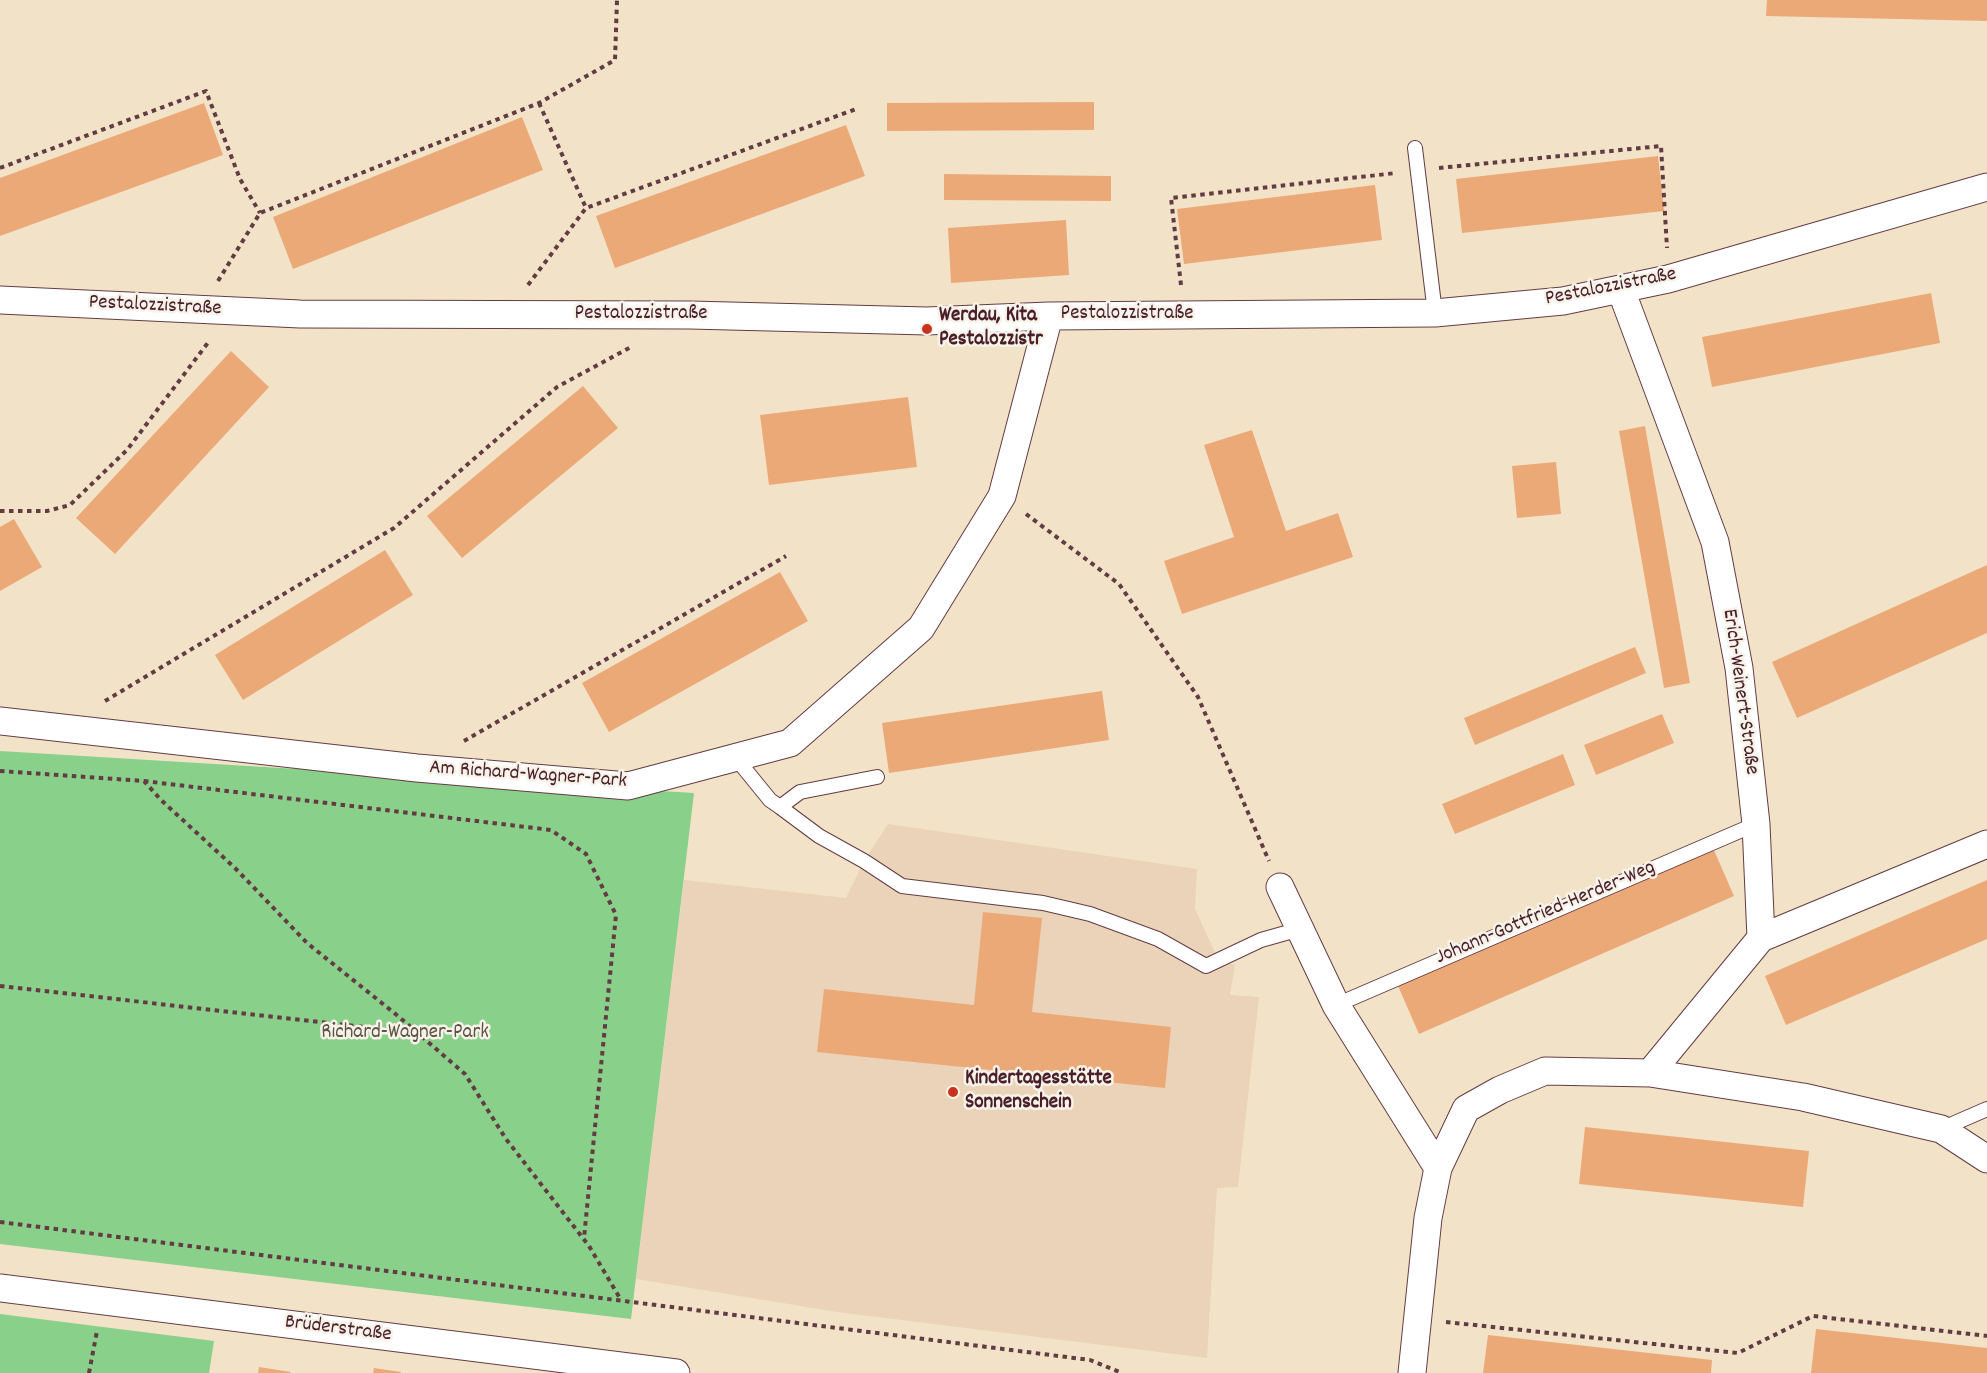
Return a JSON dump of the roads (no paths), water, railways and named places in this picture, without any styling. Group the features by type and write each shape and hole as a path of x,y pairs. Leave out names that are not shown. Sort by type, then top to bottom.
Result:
{"street":[{"name":"Pestalozzistraße","path":"0,300 300,314 690,315 927,321 1049,316 1435,313 1563,301 1621,290 1987,188"},
{"name":"Erich-Weinert-Straße","path":"1621,290 1715,542 1739,668 1756,824 1761,938"},
{"name":"Am Richard-Wagner-Park","path":"0,721 417,768 628,786 790,743 921,628 1002,496 1049,316"},
{"path":"1650,1073 1761,938 1987,844"},
{"path":"1280,887 1336,1005 1438,1168"},
{"path":"1412,1373 1428,1218 1438,1168 1466,1109 1500,1090 1545,1071 1650,1073 1803,1097 1941,1130 1987,1159"},
{"name":"Brüderstraße","path":"0,1288 676,1373"}],"lane":[{"path":"1415,148 1435,313"},
{"path":"735,757 770,800 819,836 864,861 902,886 1043,903 1090,914 1158,939 1206,966 1261,940 1300,929"},
{"path":"780,807 800,792 877,777"},
{"name":"Johann-Gottfried-Herder-Weg","path":"1336,1005 1756,824"},
{"path":"1941,1130 1987,1109"}],"place":[{"name":"Werdau, Kita Pestalozzistr","path":"927,329"},
{"name":"Kindertagesstätte Sonnenschein","path":"953,1092"}],"park label":[{"name":"Richard-Wagner-Park","path":"405,1034"}]}
